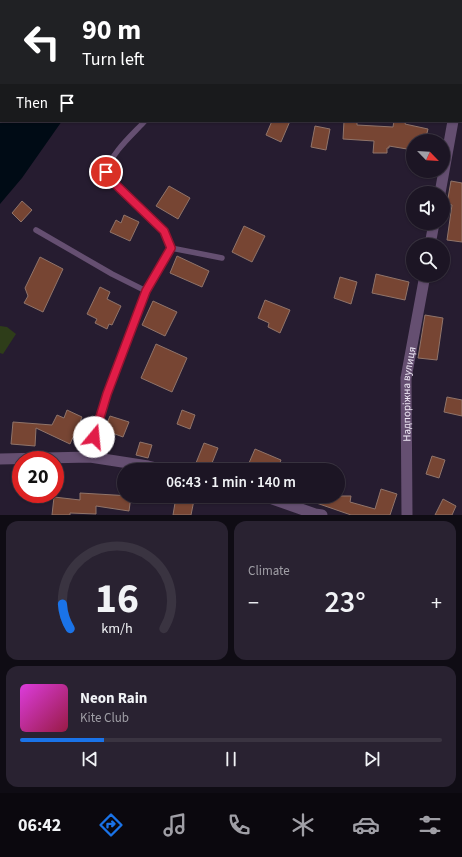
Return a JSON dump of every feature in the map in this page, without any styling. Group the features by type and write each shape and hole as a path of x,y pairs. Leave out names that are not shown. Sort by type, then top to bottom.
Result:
{"street":[{"path":"441,186 453,122"},
{"name":"Надпоріжна вулиця","path":"407,515 406,378 424,282"},
{"path":"0,459 90,457 129,463"},
{"path":"284,503 318,515"}],"lane":[{"path":"144,122 125,142 108,166 106,173 111,180 164,231 171,248"},
{"path":"36,230 112,274 146,291"},
{"path":"171,248 222,258"},
{"path":"90,457 94,437 107,394 146,291 171,248"}],"green space":[{"path":"0,326 7,327 16,334 3,354 0,353"}],"shaded area":[{"path":"0,122 61,122 22,178 0,204"}],"building":[{"path":"272,122 290,122 281,142 266,135"},
{"path":"344,122 357,122 357,125 393,127 394,122 406,122 405,124 428,129 427,134 406,134 406,149 389,146 389,148 387,148 387,153 373,153 374,141 343,139"},
{"path":"315,126 330,129 326,150 311,147"},
{"path":"451,181 462,183 462,242 450,240 450,238 447,238 448,230 450,230 452,205 450,205"},
{"path":"169,186 190,198 178,219 156,206"},
{"path":"22,201 32,210 21,222 12,213"},
{"path":"124,215 139,222 130,241 110,232 116,220 121,223"},
{"path":"244,226 265,236 252,262 232,252"},
{"path":"177,256 209,271 202,287 170,273"},
{"path":"40,257 63,269 43,312 24,303 28,296 25,288"},
{"path":"376,274 409,282 405,300 372,293"},
{"path":"340,277 357,282 351,304 334,298"},
{"path":"100,287 110,292 107,299 121,306 112,325 109,324 107,329 95,323 97,319 87,314"},
{"path":"265,300 290,310 280,333 268,327 269,323 258,318"},
{"path":"153,301 177,312 165,336 142,325"},
{"path":"425,315 443,318 437,360 418,358"},
{"path":"156,344 187,358 172,392 141,378"},
{"path":"447,397 462,400 462,416 444,412"},
{"path":"67,410 82,417 70,444 36,428 35,446 11,444 13,422 52,425 57,415 64,418"},
{"path":"182,410 195,415 190,429 177,424"},
{"path":"110,416 129,422 123,437 104,430"},
{"path":"140,442 152,445 148,458 136,455"},
{"path":"204,443 218,448 212,463 196,463"},
{"path":"255,449 281,460 280,463 249,463"},
{"path":"432,456 445,460 439,478 426,474"},
{"path":"381,489 397,494 390,515 351,515 316,503 345,503 345,496 351,496 350,502 375,509"},
{"path":"80,493 117,495 117,503 130,503 129,511 96,506 96,514 70,513 70,515 52,515 53,503 64,503 64,498 80,500"},
{"path":"443,499 456,506 452,515 435,515"},
{"path":"175,503 193,503 191,515 173,515"}],"route":[{"path":"94,437 107,394 146,291 171,248 164,231 111,180 106,172"}]}
